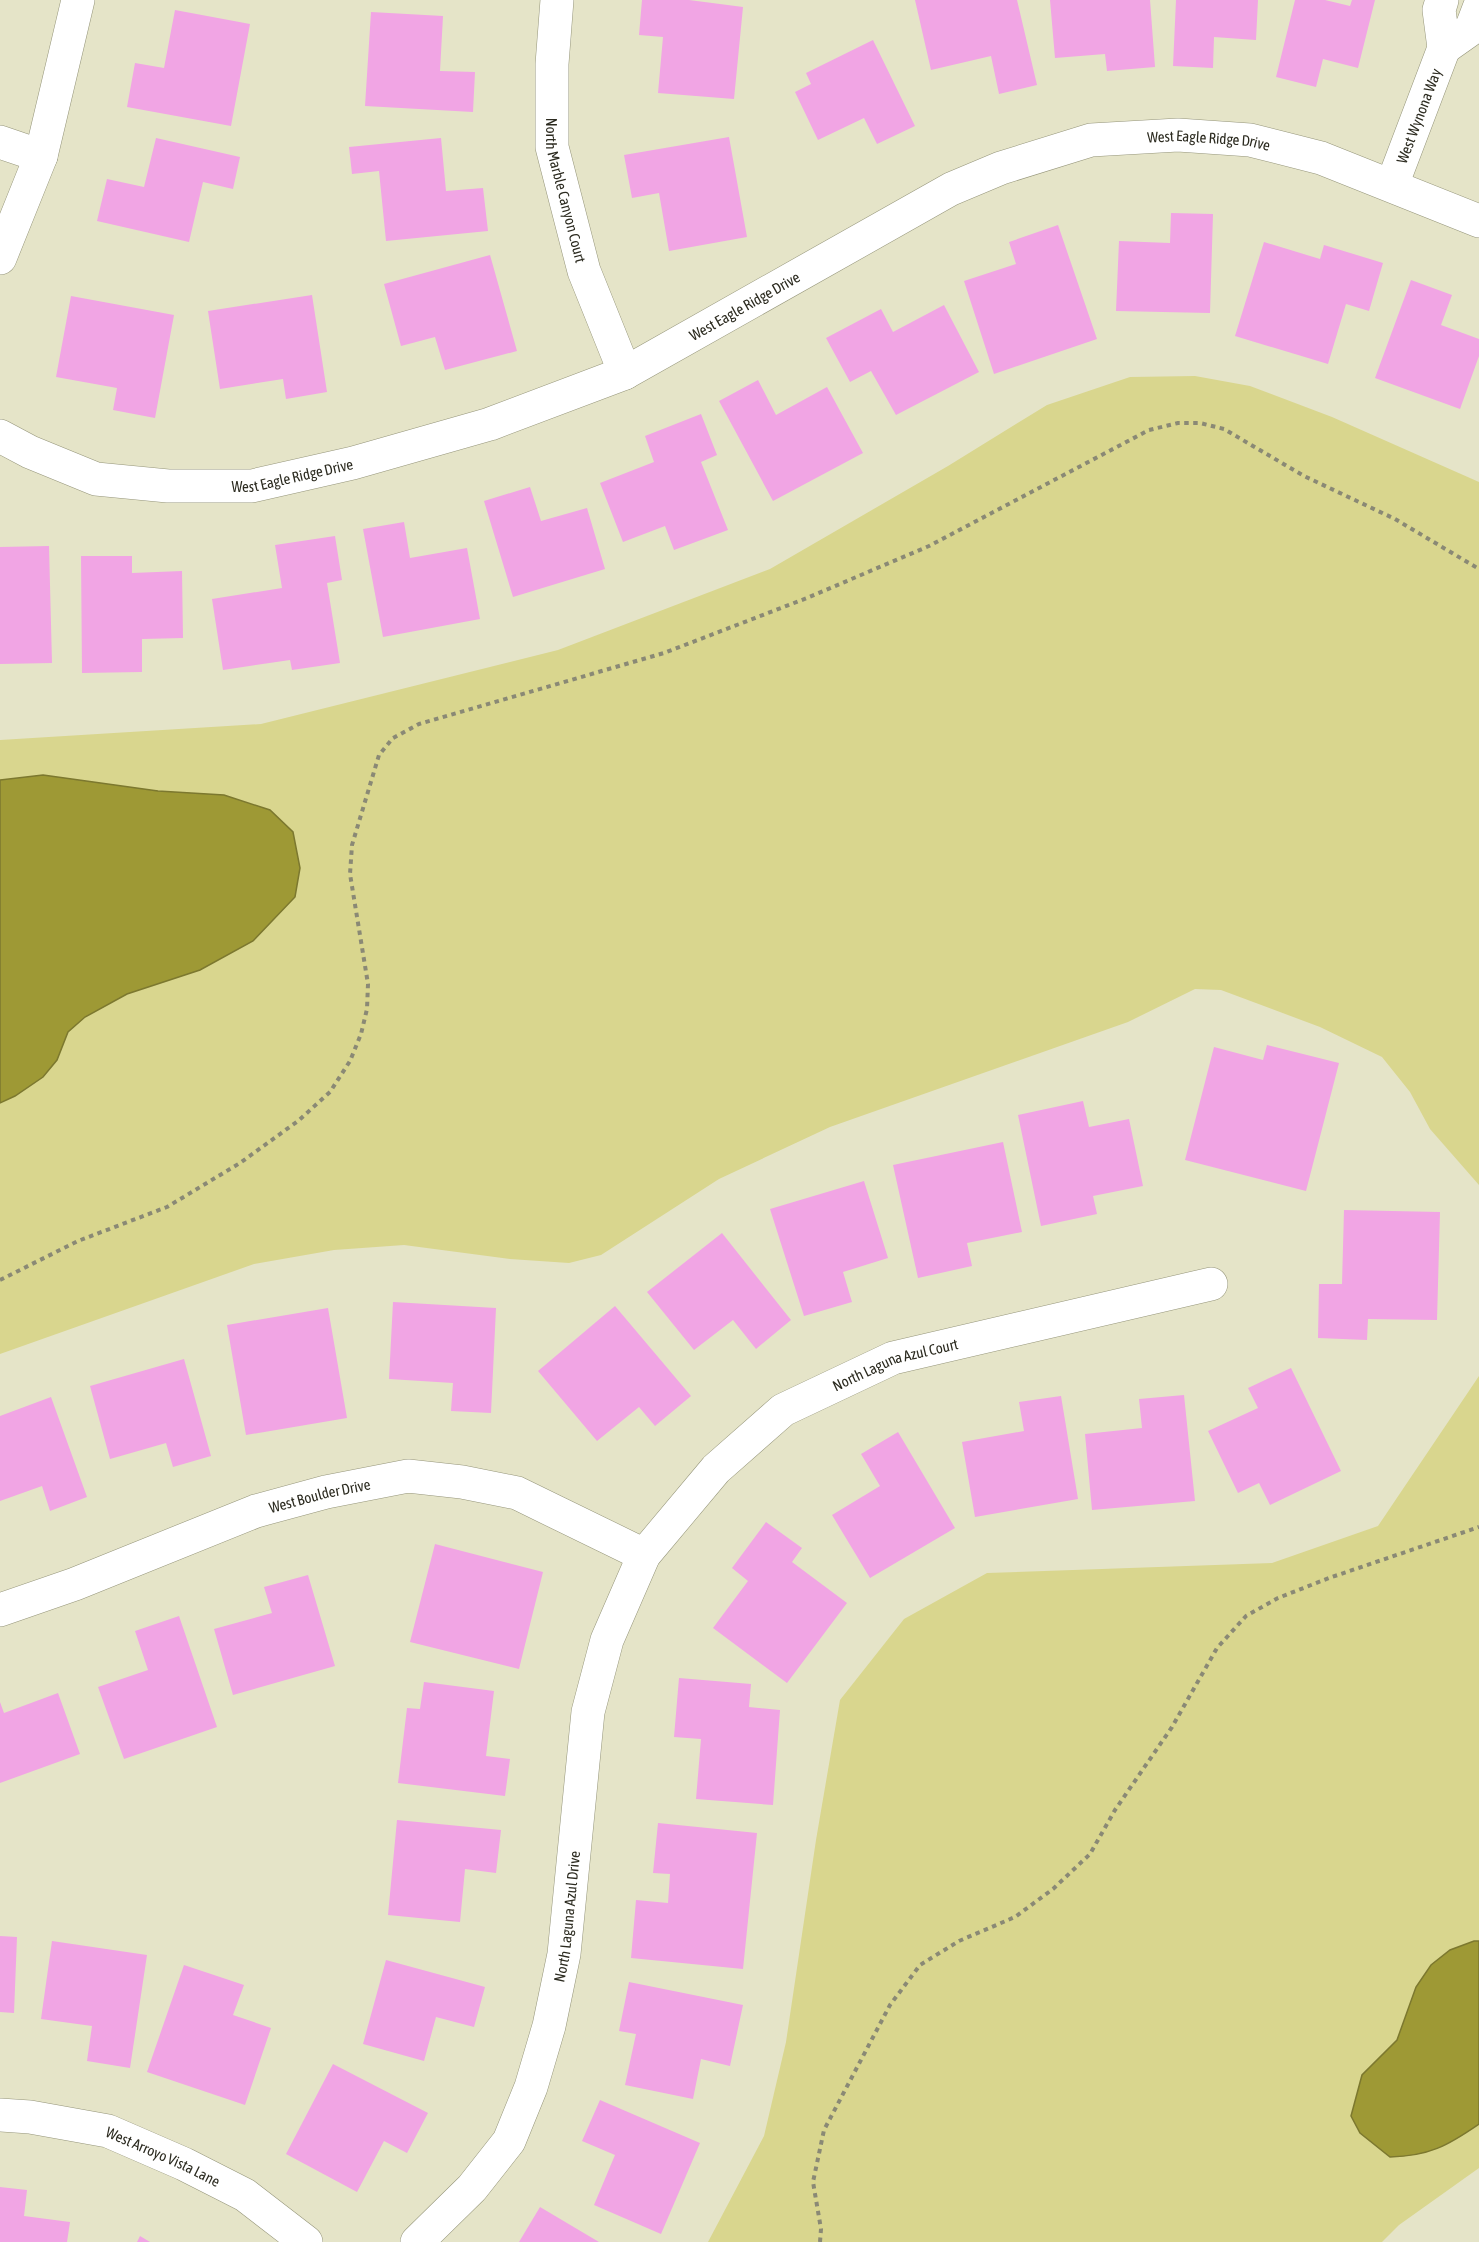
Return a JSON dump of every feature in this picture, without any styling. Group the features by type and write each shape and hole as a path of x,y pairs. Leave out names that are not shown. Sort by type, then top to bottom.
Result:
{"street":[{"path":"0,258 41,156 78,0"},
{"name":"North Marble Canyon Court","path":"557,0 552,64 552,147 584,271 625,373"},
{"name":"West Wynona Way","path":"1392,185 1444,48 1439,10 1442,0"},
{"path":"1444,48 1471,29 1479,8"},
{"name":"West Eagle Ridge Drive","path":"0,436 30,452 96,479 168,486 252,486 353,463 490,424 625,373 951,189 1001,168 1091,140 1178,135 1250,140 1321,158 1479,221"},
{"path":"0,142 41,156"},
{"name":"North Laguna Azul Court","path":"644,1555 716,1469 783,1410 893,1358 1210,1284"},
{"name":"West Boulder Drive","path":"0,1610 75,1584 256,1511 326,1492 408,1476 462,1482 517,1492 644,1555"},
{"name":"North Laguna Azul Drive","path":"417,2242 472,2188 509,2141 531,2087 549,2026 564,1954 588,1712 607,1640 644,1555"},
{"name":"West Arroyo Vista Lane","path":"0,2115 30,2117 108,2131 184,2164 245,2195 306,2242"}],"path":[{"path":"0,1280 78,1241 167,1207 240,1163 298,1121 330,1092 350,1061 361,1034 367,1009 368,984 350,874 352,845 379,755 393,738 419,724 664,653 776,610 929,546 1149,430 1178,423 1200,423 1224,429 1304,476 1395,519 1479,569"},
{"path":"820,2242 813,2182 824,2130 890,2005 920,1965 959,1941 1015,1917 1053,1889 1089,1854 1115,1810 1172,1727 1217,1648 1246,1616 1278,1598 1329,1578 1479,1527"}],"shaded area":[{"path":"1195,376 1250,386 1332,417 1479,482 1479,1185 1430,1129 1410,1092 1382,1057 1320,1027 1221,990 1195,989 1128,1022 830,1127 719,1179 601,1255 569,1263 510,1259 404,1245 334,1250 254,1264 0,1354 0,740 261,724 558,650 770,569 948,466 1047,405 1130,377"},
{"path":"43,775 158,791 224,795 270,810 293,832 300,868 295,897 253,941 200,970 127,994 85,1017 68,1032 57,1060 43,1077 0,1103 0,780"},
{"path":"1479,1376 1479,2168 1399,2225 1382,2242 708,2242 764,2136 786,2042 816,1840 840,1700 904,1619 987,1573 1272,1563 1378,1526"},
{"path":"1479,1941 1479,2124 1457,2138 1427,2152 1390,2157 1360,2133 1351,2116 1362,2075 1397,2040 1416,1987 1431,1965 1450,1950"}],"building":[{"path":"642,0 689,0 743,7 734,99 658,93 663,37 639,35"},
{"path":"915,0 1017,0 1037,85 999,94 991,56 931,70"},
{"path":"1050,0 1150,0 1155,67 1107,71 1105,54 1055,58"},
{"path":"1176,0 1258,0 1256,40 1214,37 1213,68 1173,66"},
{"path":"1295,0 1325,0 1350,6 1352,0 1375,0 1358,68 1323,59 1316,87 1276,77"},
{"path":"175,10 250,24 231,126 127,107 135,63 164,68"},
{"path":"371,12 443,16 440,71 475,72 473,112 365,106"},
{"path":"873,40 915,126 877,144 864,118 818,140 795,92 811,84 806,73"},
{"path":"729,137 747,237 669,251 659,193 632,198 624,155"},
{"path":"156,138 240,157 233,189 203,182 189,242 97,221 107,179 144,187"},
{"path":"441,138 446,191 483,188 488,231 386,241 379,171 352,174 349,147"},
{"path":"1171,213 1213,214 1210,313 1116,311 1119,241 1170,243"},
{"path":"1058,225 1097,339 994,374 964,281 1016,264 1009,242"},
{"path":"1264,242 1320,259 1324,245 1383,263 1369,311 1346,304 1328,364 1235,336"},
{"path":"490,255 517,351 445,370 435,337 401,346 384,284"},
{"path":"1411,280 1452,295 1441,325 1479,339 1479,356 1460,409 1375,378"},
{"path":"312,295 327,392 286,399 283,379 220,389 208,311"},
{"path":"71,296 174,315 155,418 113,410 117,388 56,377"},
{"path":"944,305 979,372 896,415 871,371 850,382 826,338 881,309 893,332"},
{"path":"758,380 776,415 827,387 863,453 773,501 719,401"},
{"path":"701,414 717,455 701,462 728,530 674,550 665,526 623,542 600,483 654,462 645,436"},
{"path":"530,487 541,521 587,508 605,569 513,597 484,501"},
{"path":"404,522 410,558 467,548 480,619 383,637 363,529"},
{"path":"335,536 342,580 327,583 340,663 292,670 290,660 223,670 212,599 282,588 275,545"},
{"path":"49,546 52,663 0,664 0,547"},
{"path":"81,556 132,556 132,573 182,571 183,638 142,639 142,672 82,673"},
{"path":"1267,1045 1339,1063 1306,1191 1185,1160 1214,1047 1263,1060"},
{"path":"1083,1101 1089,1127 1129,1119 1143,1186 1093,1196 1097,1214 1041,1226 1018,1115"},
{"path":"1003,1142 1022,1232 967,1243 972,1266 918,1278 893,1165"},
{"path":"864,1181 888,1258 843,1272 852,1302 804,1316 770,1209"},
{"path":"1344,1210 1440,1212 1437,1320 1368,1319 1367,1340 1318,1338 1319,1284 1342,1284"},
{"path":"722,1233 791,1320 756,1349 733,1320 694,1350 647,1292"},
{"path":"393,1302 496,1308 491,1413 451,1411 453,1383 389,1379"},
{"path":"615,1306 691,1396 655,1426 639,1407 597,1441 538,1371"},
{"path":"328,1308 347,1418 246,1435 227,1325"},
{"path":"184,1359 211,1456 173,1467 166,1443 110,1459 90,1386"},
{"path":"1291,1368 1341,1471 1270,1505 1259,1483 1238,1493 1208,1431 1258,1408 1248,1388"},
{"path":"1184,1395 1195,1501 1092,1510 1085,1434 1142,1428 1139,1399"},
{"path":"1061,1396 1078,1499 975,1517 962,1442 1024,1431 1019,1402"},
{"path":"51,1397 87,1497 50,1511 42,1486 0,1501 0,1416"},
{"path":"898,1432 955,1528 870,1578 832,1515 880,1486 861,1454"},
{"path":"766,1522 802,1548 792,1562 847,1603 787,1683 713,1628 748,1581 732,1568"},
{"path":"435,1544 543,1572 519,1669 410,1642"},
{"path":"308,1575 335,1666 233,1695 214,1629 272,1613 264,1587"},
{"path":"179,1616 217,1727 124,1759 98,1687 148,1670 135,1631"},
{"path":"679,1678 751,1684 749,1707 780,1710 773,1805 696,1799 701,1739 674,1737"},
{"path":"424,1682 494,1691 486,1756 510,1759 505,1796 398,1783 407,1708 420,1709"},
{"path":"58,1693 80,1754 0,1783 0,1702 4,1713"},
{"path":"397,1820 501,1830 496,1873 465,1869 460,1922 388,1915"},
{"path":"658,1823 757,1833 743,1969 631,1958 636,1900 668,1903 670,1874 653,1873"},
{"path":"0,1936 17,1937 14,2013 0,2012"},
{"path":"52,1941 147,1955 130,2068 87,2061 92,2026 41,2019"},
{"path":"386,1960 485,1987 474,2027 436,2017 424,2061 363,2044"},
{"path":"184,1965 244,1985 233,2015 271,2028 245,2105 147,2072"},
{"path":"629,1982 743,2005 730,2066 701,2059 693,2099 625,2085 636,2034 619,2031"},
{"path":"333,2064 428,2113 407,2153 384,2141 357,2192 286,2154"},
{"path":"600,2100 700,2143 661,2234 594,2205 615,2155 582,2141"},
{"path":"0,2187 27,2190 24,2216 70,2222 67,2242 0,2242"},
{"path":"540,2207 599,2242 519,2242"},
{"path":"140,2236 150,2242 137,2242"}]}
